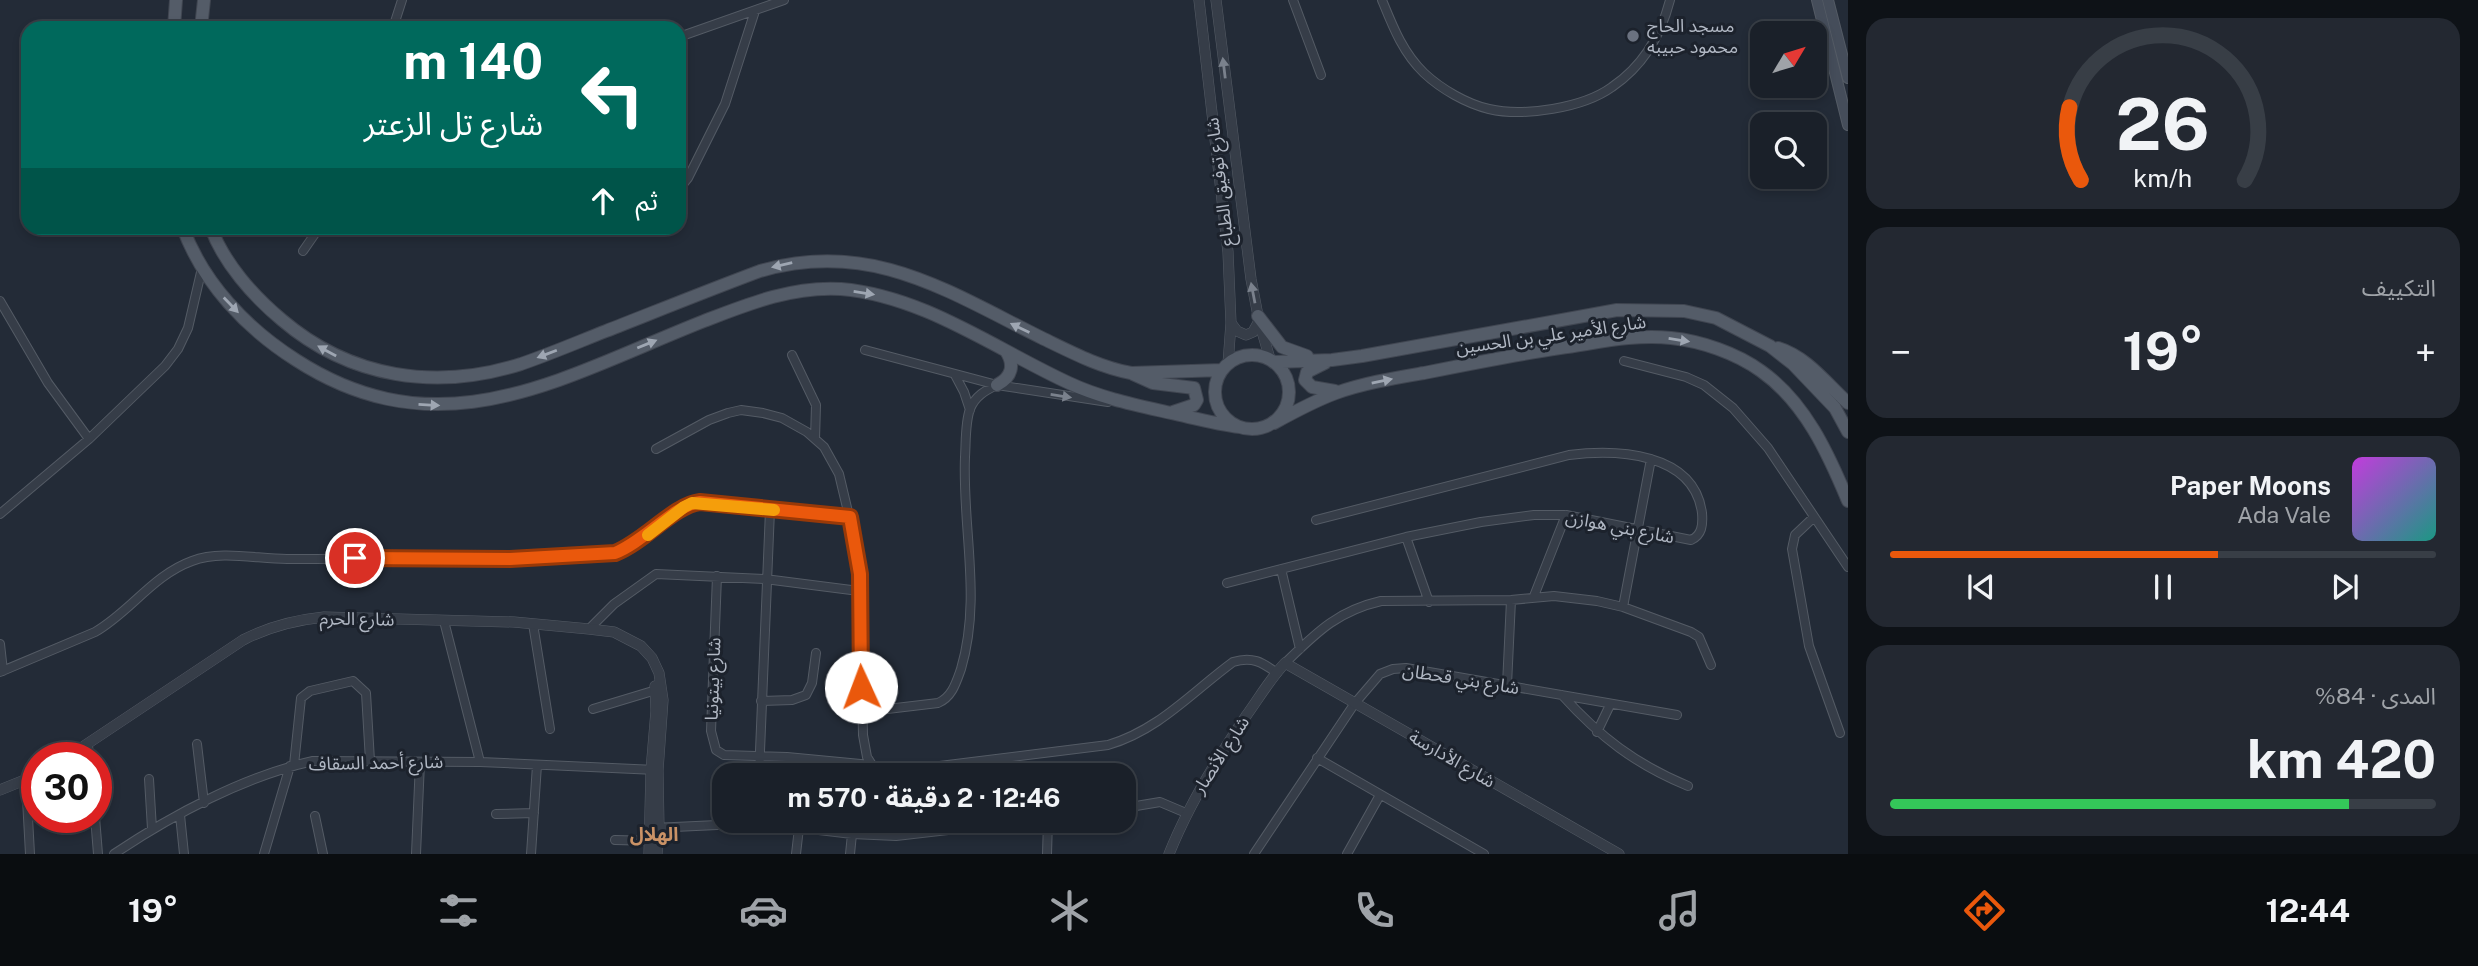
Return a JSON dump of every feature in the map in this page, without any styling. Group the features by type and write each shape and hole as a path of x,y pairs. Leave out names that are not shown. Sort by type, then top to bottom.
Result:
{"main road":[{"path":"174,21 176,0"},
{"path":"202,21 204,0"},
{"path":"1817,0 1848,125"},
{"path":"1828,0 1848,78"},
{"path":"185,235 202,268 222,295 265,339 311,370 354,390 421,405 475,403 514,395 758,300 802,290 841,289 894,298 928,312 1071,384 1125,403 1219,425 1257,429 1274,423 1285,410 1290,393 1286,376 1273,361 1260,355 1237,358 1225,367 1216,384 1216,402 1225,418 1240,427"},
{"path":"214,235 224,254 249,287 299,334 332,355 353,364 392,374 443,378 499,370 542,356 760,271 781,265 821,260 868,264 905,274 949,291 1082,358 1131,373 1153,383 1194,388 1197,400 1194,405 1169,412"},
{"name":"شارع الأمير علي بن الحسين","path":"1273,361 1332,360 1617,310 1642,309 1701,314 1716,318 1770,345 1793,364 1835,408 1848,432"},
{"path":"1258,318 1288,351 1332,360"},
{"name":"شارع الأمير علي بن الحسين","path":"1274,423 1308,404 1372,383 1522,353 1632,337 1673,338 1699,343 1738,358 1760,370 1785,391 1805,415 1824,448 1848,502"},
{"path":"1770,345 1792,352 1814,369 1848,403"},
{"path":"998,385 1010,374 1012,366 1006,351"},
{"path":"1332,360 1311,370 1306,374 1305,380 1312,387 1339,392"},
{"path":"1131,373 1225,367"}],"street":[{"path":"395,21 402,0"},
{"path":"686,35 784,0"},
{"name":"شارع توفيق الطباع","path":"1199,0 1228,252 1231,323 1225,367"},
{"name":"شارع توفيق الطباع","path":"1216,0 1251,279 1258,318 1273,361"},
{"path":"1293,0 1321,75"},
{"path":"1382,0 1401,43 1424,73 1433,80 1467,101 1486,108 1526,112 1567,106 1612,87 1647,52 1665,19 1670,0"},
{"path":"686,180 725,104 755,11"},
{"path":"303,251 314,235"},
{"path":"0,514 89,439 158,373 178,349 192,316 202,268"},
{"path":"0,301 48,383 89,439"},
{"path":"1231,323 1237,331 1246,335 1253,332 1258,318"},
{"path":"865,350 998,385 1125,403"},
{"path":"792,355 816,405 815,439"},
{"path":"1624,361 1686,377 1704,385 1726,402 1768,448 1848,567"},
{"path":"862,712 938,703 949,695 959,673 968,639 972,600 965,481 970,410 955,375"},
{"path":"970,410 980,394 998,385"},
{"path":"656,449 709,420 741,410 782,418 815,439 828,453 839,474 859,558 862,712 865,750 870,763"},
{"name":"شارع بني هوازن","path":"1227,583 1406,537 1482,522 1566,514 1637,531 1691,540 1701,531 1702,517 1695,490 1681,474 1668,465 1651,459 1610,452 1569,455 1316,520"},
{"path":"1623,607 1651,459"},
{"path":"0,644 2,672 107,625 173,570 206,557 510,559 615,553 628,548 692,503 850,517"},
{"path":"758,763 770,510"},
{"path":"1534,596 1566,514"},
{"path":"1813,518 1795,535 1792,549 1809,646 1840,733"},
{"path":"1406,537 1429,602"},
{"path":"1281,569 1300,649"},
{"path":"589,629 614,604 656,573 765,579 859,591"},
{"name":"شارع بيتونيا","path":"717,576 712,741 716,750 724,755 758,755 848,763"},
{"path":"1286,663 1315,634 1351,610 1381,601 1511,600 1534,596 1597,601 1623,607 1699,637 1711,665"},
{"path":"1507,685 1511,600"},
{"name":"شارع الحرم","path":"92,742 243,640 265,628 298,620 324,617 533,624 614,632 641,646"},
{"path":"444,621 480,762"},
{"path":"533,624 550,729"},
{"path":"641,646 650,664 656,690 654,841 657,854"},
{"path":"641,646 652,658 661,680 663,710 654,770"},
{"path":"761,701 792,700 806,695 816,653"},
{"name":"شارع بيتونيا","path":"963,763 1108,745 1129,739 1151,727 1233,662 1251,659 1260,661 1277,673"},
{"name":"شارع الأنصار","path":"1169,854 1186,813 1217,760 1286,663"},
{"name":"شارع الأدارسة","path":"1286,663 1619,854"},
{"name":"شارع بني قحطان","path":"1254,854 1355,703 1380,674 1393,669 1406,668 1677,715"},
{"path":"264,854 292,766 301,698 310,691 354,681 366,693 370,761"},
{"path":"593,709 656,690"},
{"path":"1562,695 1597,732 1638,762 1688,786"},
{"path":"1597,732 1610,705"},
{"path":"197,744 204,803"},
{"path":"1317,758 1484,854"},
{"name":"شارع أحمد السقاف","path":"114,854 152,829 204,803 292,766 313,761 480,762 654,770"},
{"path":"416,854 420,762"},
{"path":"531,854 537,765"},
{"path":"149,779 152,829"},
{"path":"0,790 21,783"},
{"path":"1347,854 1380,795"},
{"path":"1136,805 1160,802 1186,813"},
{"path":"496,814 534,813"},
{"path":"180,815 184,854"},
{"path":"315,816 323,854"},
{"path":"654,828 712,825"},
{"path":"29,833 30,854"},
{"path":"96,833 98,854"},
{"path":"796,854 798,833"},
{"path":"843,833 895,836 921,833"},
{"path":"1047,854 1048,833"},
{"path":"850,854 852,834"},
{"path":"615,840 654,841"},
{"path":"649,854 654,841"}],"slow traffic":[{"path":"648,535 692,503 774,510"}],"place":[{"name":"مسجد الحاج محمود حبيبه","path":"1633,36"}],"district":[{"name":"الهلال","path":"654,834"}],"route":[{"path":"355,558 510,559 615,553 646,537 684,507 700,502 850,517 859,558 861,687"}]}
